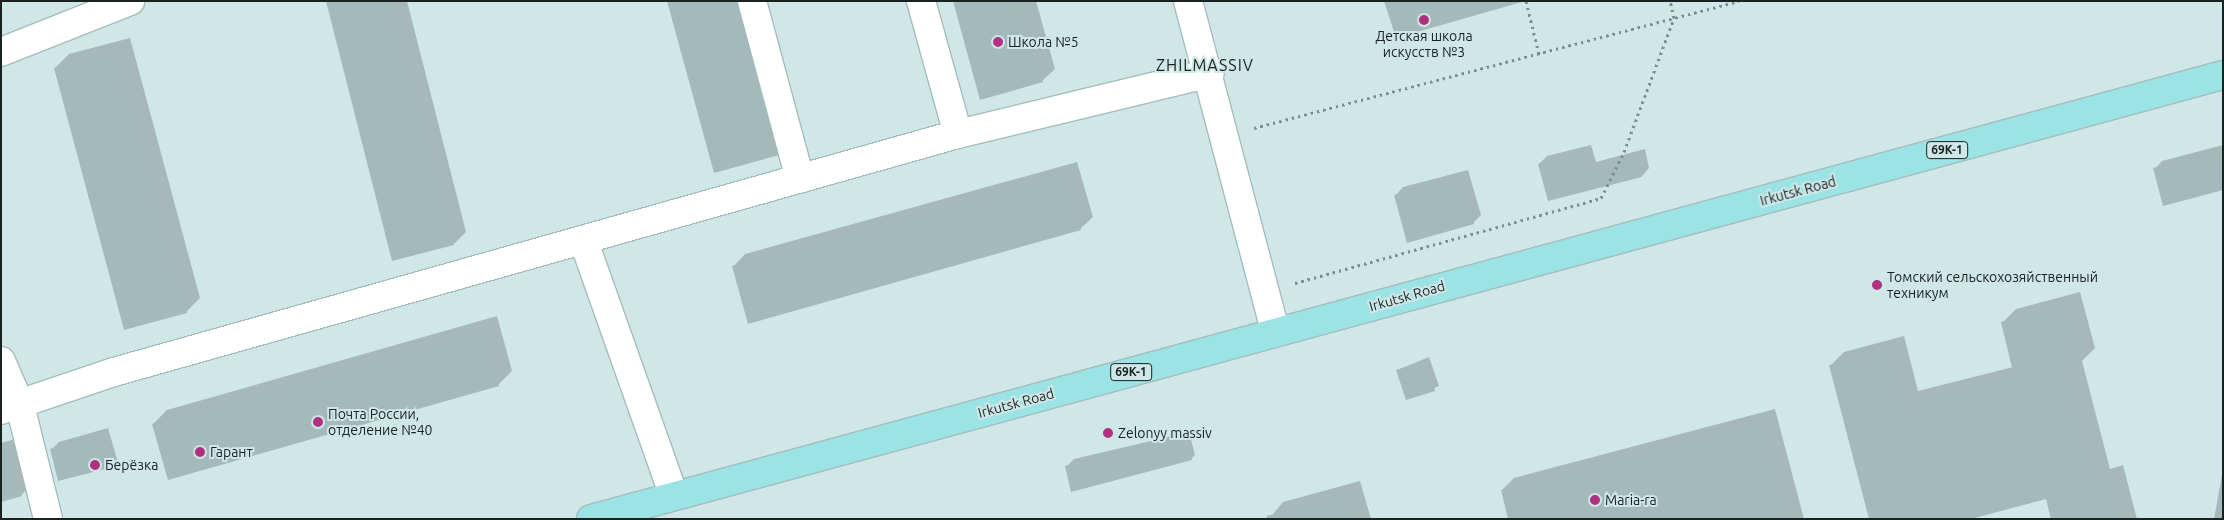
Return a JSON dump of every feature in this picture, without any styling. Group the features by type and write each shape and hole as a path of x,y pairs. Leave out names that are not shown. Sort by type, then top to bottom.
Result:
{"main road":[{"name":"Irkutsk Road","path":"591,519 2223,74"}],"lane":[{"path":"1,52 130,1"},
{"path":"752,1 800,180"},
{"path":"921,1 958,134"},
{"path":"1188,1 1227,135 1276,333"},
{"path":"10,408 114,372 584,242 958,134 1210,73"},
{"path":"584,242 674,496"},
{"path":"1,361 10,408 48,519"}],"path":[{"path":"1526,1 1539,54"},
{"path":"1266,292 1600,198 1624,152 1674,18 1670,1"},
{"path":"1227,135 1739,1"}],"building":[{"path":"326,1 392,1 454,245 392,261"},
{"path":"667,1 737,1 779,155 714,173"},
{"name":"Школа №5","path":"953,1 1021,1 1043,82 980,100"},
{"name":"Детская школа искусств №3","path":"1384,1 1521,1 1522,2 1396,38"},
{"path":"116,51 187,313 124,330 54,68"},
{"path":"2223,150 2223,190 2163,206 2153,168"},
{"path":"1584,152 1588,169 1637,156 1642,177 1548,201 1538,164"},
{"path":"1064,173 1081,230 748,324 732,266"},
{"path":"1461,177 1474,224 1407,243 1394,195"},
{"path":"2066,305 2081,363 2066,367 2096,482 2109,479 2119,519 2051,519 2046,499 1971,519 1869,519 1829,365 1890,349 1904,404 2014,376 2001,322"},
{"path":"483,330 499,386 168,480 152,424"},
{"path":"1425,360 1435,391 1406,400 1396,370"},
{"path":"1763,421 1789,519 1508,519 1501,490"},
{"path":"100,435 109,468 58,481 50,449"},
{"path":"1186,435 1192,460 1071,492 1065,466"},
{"path":"7,446 22,496 1,502 1,448"},
{"path":"2222,475 2223,519 2214,519"},
{"path":"1345,494 1352,519 1267,519 1267,516"}],"place":[{"name":"Детская школа искусств №3","path":"1424,20"},
{"name":"Школа №5","path":"998,42"},
{"name":"Томский сельскохозяйственный техникум","path":"1877,285"},
{"name":"Почта России, отделение №40","path":"318,422"},
{"name":"Zelonyy massiv","path":"1108,433"},
{"name":"Гарант","path":"200,452"},
{"name":"Берёзка","path":"95,465"},
{"name":"Maria-ra","path":"1595,500"}],"district":[{"name":"ZHILMASSIV","path":"1205,65"}]}
